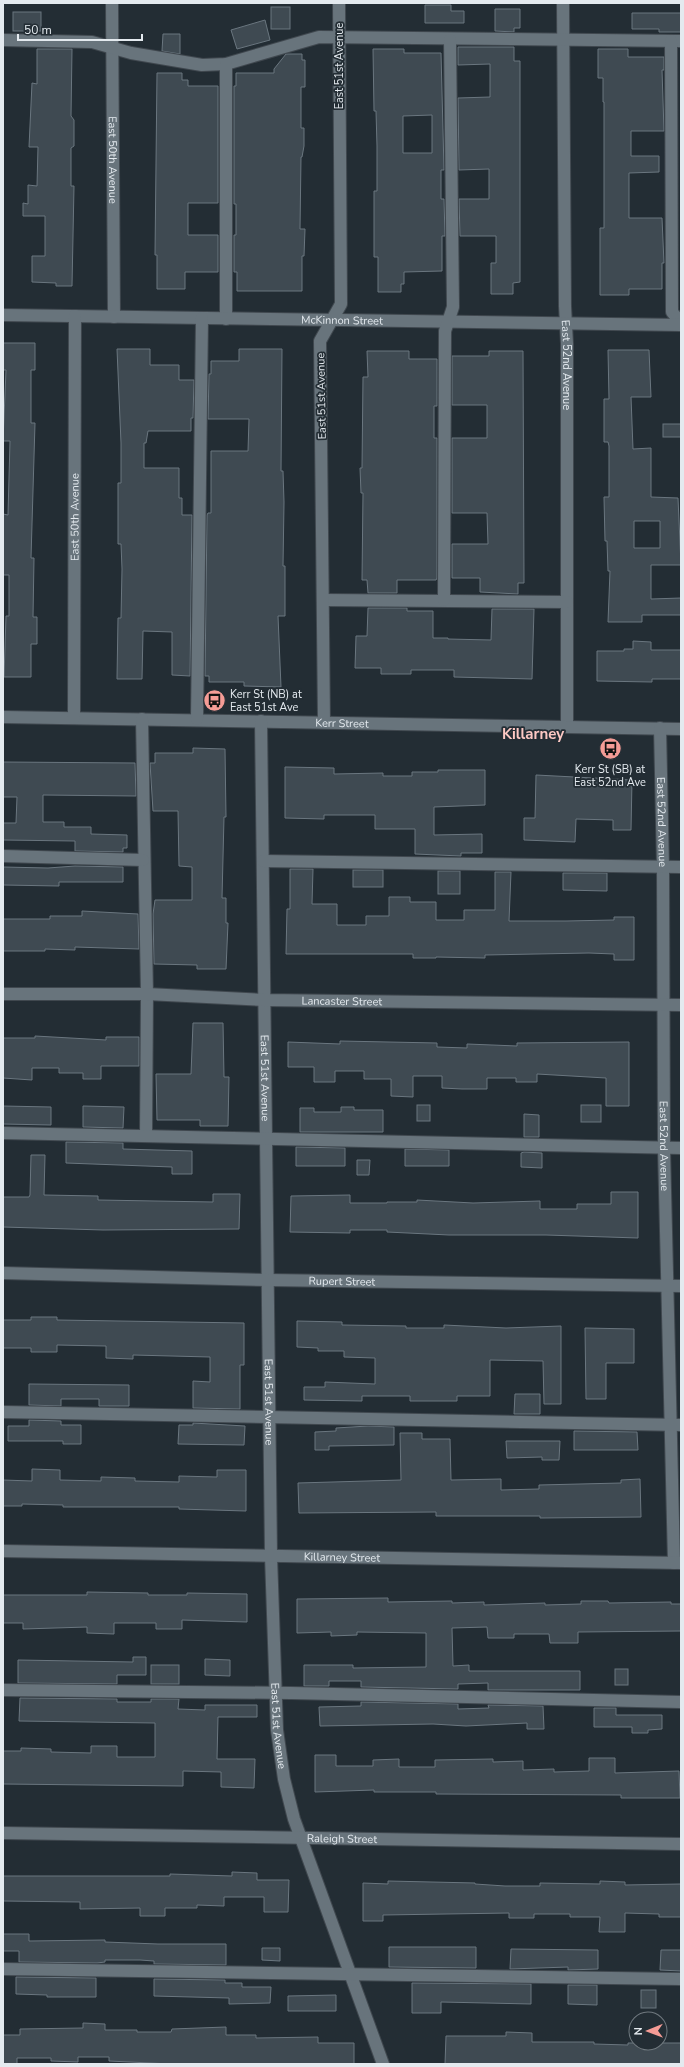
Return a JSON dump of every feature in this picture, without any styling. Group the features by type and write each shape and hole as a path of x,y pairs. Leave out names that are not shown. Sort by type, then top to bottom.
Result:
{"street":[{"name":"East 50th Avenue","path":"112,3 114,317"},
{"name":"East 51st Avenue","path":"324,722 324,600 320,341 341,304 339,3"},
{"name":"East 52nd Avenue","path":"563,3 566,324 567,727"},
{"path":"3,40 92,42 131,53 202,65 226,64 319,37 450,40 676,41 672,312 681,324"},
{"path":"444,600 445,331 453,307 450,40"},
{"path":"226,64 226,319"},
{"name":"McKinnon Street","path":"3,315 566,324 681,324"},
{"name":"East 50th Avenue","path":"74,718 75,316"},
{"path":"197,719 202,318"},
{"path":"324,600 567,602"},
{"name":"Kerr Street","path":"3,716 681,728"},
{"path":"142,719 143,860 147,994 146,1135"},
{"name":"East 51st Avenue","path":"261,721 271,1556 277,1730 284,1779 299,1837 383,2064"},
{"name":"East 52nd Avenue","path":"660,728 663,867 664,1148 668,1286 675,1425 678,1563"},
{"path":"3,856 143,860"},
{"path":"262,861 681,867"},
{"name":"Lancaster Street","path":"3,994 147,994 264,1000 681,1005"},
{"path":"3,1133 681,1148"},
{"name":"Rupert Street","path":"3,1273 268,1280 681,1286"},
{"path":"3,1412 269,1419 675,1425"},
{"name":"Killarney Street","path":"3,1551 678,1563"},
{"path":"3,1690 275,1693 681,1702"},
{"name":"Raleigh Street","path":"3,1833 681,1844"},
{"path":"3,1969 681,1979"}],"building":[{"path":"425,5 451,5 451,11 464,11 464,23 425,23"},
{"path":"271,7 290,7 290,29 271,29"},
{"path":"495,9 520,9 520,28 514,28 514,32 495,31"},
{"path":"13,12 41,12 41,31 13,31"},
{"path":"632,13 681,13 681,32 659,32 659,29 632,29"},
{"path":"265,20 270,40 237,49 231,30"},
{"path":"163,34 180,34 180,54 162,51"},
{"path":"458,47 514,47 514,61 520,61 520,282 513,283 513,294 491,294 491,263 496,263 496,236 460,236 459,199 489,199 489,169 459,170 458,98 490,97 490,64 458,65"},
{"path":"37,49 72,49 71,116 74,120 74,146 71,148 71,186 74,186 72,286 56,286 56,283 32,282 32,256 45,256 45,216 23,216 23,203 28,204 28,185 37,186 38,147 29,147 32,83 37,84"},
{"path":"373,49 404,49 404,53 441,53 444,170 441,170 441,199 444,199 445,236 442,236 442,271 404,272 404,284 401,284 401,292 378,292 378,257 374,257 374,191 377,191 377,146 376,111 374,111","holes":["432,115 432,153 403,153 403,116"]},
{"path":"598,49 628,49 628,57 664,57 664,70 662,70 664,131 631,131 631,156 659,156 659,172 629,173 629,218 662,218 664,263 662,263 662,289 629,289 629,295 600,295 600,228 604,228 604,102 603,78 598,78"},
{"path":"286,54 302,54 302,60 305,60 305,87 301,87 301,128 304,128 304,146 301,157 300,229 305,229 304,256 302,256 302,291 237,291 237,272 234,272 236,204 234,204 234,86 236,86 236,73 274,73 274,69"},
{"path":"157,73 182,73 182,80 188,80 188,86 218,86 218,203 188,203 188,235 218,235 218,272 185,272 185,289 157,289 157,255 155,255"},
{"path":"3,343 35,343 35,370 31,370 31,423 35,423 31,558 34,558 33,617 37,617 37,644 31,644 31,677 4,677 6,616 9,616 9,575 3,575 3,514 8,515 10,441 3,441 6,370 3,370"},
{"path":"117,349 150,349 150,365 179,365 179,380 194,380 193,418 191,418 191,431 148,431 146,443 144,443 144,468 179,468 179,498 182,498 182,515 192,515 190,676 172,675 172,632 143,631 142,679 117,679 118,618 121,618 122,569 121,544 118,544 118,483 121,483 121,443"},
{"path":"239,349 282,349 281,471 283,471 284,502 283,566 285,566 285,616 278,616 281,687 244,686 244,682 209,682 209,676 205,676 207,515 208,513 211,513 211,451 248,451 249,419 208,419 209,374 211,374 211,361 239,361"},
{"path":"608,350 649,350 651,397 631,397 633,449 651,448 651,497 678,498 681,565 651,565 651,599 681,598 681,615 642,615 642,622 608,622 610,571 608,571 607,541 605,541 604,497 609,497 609,446 608,442 604,442 604,399 609,399","holes":["634,521 660,521 660,548 634,548"]},
{"path":"367,351 409,351 409,359 437,359 437,406 434,406 434,438 437,438 437,578 436,580 397,580 397,593 368,593 367,580 362,580 363,493 361,493 360,468 362,468 363,377 368,377"},
{"path":"489,351 523,351 524,583 518,583 518,594 480,592 480,578 452,578 452,544 488,544 487,513 452,513 452,438 487,438 487,405 452,405 452,356 489,356"},
{"path":"663,424 681,424 681,437 663,437"},
{"path":"368,608 407,608 407,611 433,611 433,638 491,640 492,609 534,609 532,679 454,677 454,670 411,670 411,674 381,674 381,668 355,668 356,636 367,636"},
{"path":"633,641 651,642 651,650 681,650 681,679 652,679 652,682 597,681 597,651 624,651 624,649 633,649"},
{"path":"193,748 225,749 226,817 224,817 222,898 226,898 226,923 228,923 226,969 197,969 197,965 154,964 153,914 155,900 192,900 192,867 179,866 178,811 153,811 150,763 155,763 155,753 193,753"},
{"path":"3,762 135,763 136,796 43,795 43,822 64,822 64,827 91,827 91,834 127,835 127,848 123,848 123,852 75,851 75,841 3,840 3,823 16,823 17,797 3,797"},
{"path":"285,767 334,768 334,774 383,773 383,776 412,776 412,772 438,772 438,770 485,770 485,805 434,807 434,835 482,834 482,853 461,853 461,856 415,854 415,829 375,829 375,815 324,815 324,819 285,818"},
{"path":"536,775 632,780 631,830 613,830 613,820 576,819 575,842 524,840 524,818 535,818"},
{"path":"75,866 123,867 123,882 59,882 59,886 3,885 3,867 48,868"},
{"path":"290,869 313,869 312,904 337,904 337,925 366,925 366,916 389,916 389,897 410,897 410,902 436,902 436,920 464,920 464,910 495,910 495,872 511,872 509,921 614,920 614,917 634,917 634,960 614,960 614,954 589,953 485,955 485,958 413,958 413,954 286,954 287,909 290,909"},
{"path":"353,870 383,870 383,887 353,887"},
{"path":"438,871 460,871 460,894 438,894"},
{"path":"563,873 607,873 607,891 563,890"},
{"path":"82,911 138,914 139,949 75,947 75,950 45,949 45,951 3,951 3,919 50,919 50,916 82,916"},
{"path":"193,1023 223,1023 224,1077 229,1077 228,1126 200,1126 200,1120 157,1120 156,1074 191,1074"},
{"path":"35,1036 106,1040 106,1037 139,1037 139,1066 101,1066 101,1079 83,1079 83,1073 59,1073 59,1068 32,1068 32,1080 3,1078 3,1038 35,1038"},
{"path":"340,1041 437,1043 437,1047 467,1048 467,1044 517,1046 517,1043 629,1042 629,1106 606,1106 606,1078 537,1074 537,1082 516,1082 516,1078 487,1078 487,1089 462,1089 442,1088 442,1076 413,1076 413,1097 391,1096 391,1079 364,1079 364,1071 335,1071 335,1082 314,1082 314,1067 288,1067 288,1042 340,1044"},
{"path":"417,1105 430,1105 430,1121 417,1121"},
{"path":"581,1105 601,1105 601,1122 581,1122"},
{"path":"3,1106 51,1107 51,1125 3,1124"},
{"path":"83,1106 124,1107 123,1128 83,1127"},
{"path":"341,1107 354,1107 354,1110 383,1110 383,1132 300,1132 300,1108 314,1108 314,1112 341,1112"},
{"path":"524,1114 539,1115 539,1137 524,1137"},
{"path":"66,1142 123,1143 123,1149 192,1151 192,1174 172,1174 172,1167 66,1163"},
{"path":"296,1147 345,1148 345,1166 296,1166"},
{"path":"405,1149 449,1150 449,1166 405,1166"},
{"path":"521,1153 542,1153 542,1168 521,1167"},
{"path":"31,1155 45,1155 44,1195 98,1196 98,1200 213,1202 213,1194 240,1194 239,1229 103,1230 3,1227 3,1197 29,1197 30,1195"},
{"path":"357,1160 370,1160 369,1175 357,1175"},
{"path":"611,1192 638,1192 638,1238 546,1235 449,1235 387,1232 387,1230 350,1230 350,1233 290,1232 291,1196 350,1195 350,1203 417,1202 417,1200 473,1203 540,1201 540,1209 577,1209 577,1204 611,1204"},
{"path":"31,1317 57,1317 57,1320 244,1323 244,1365 240,1365 240,1409 193,1408 193,1381 210,1382 210,1357 133,1355 133,1359 106,1358 106,1346 57,1345 57,1352 31,1352 31,1348 3,1348 3,1320 31,1320"},
{"path":"297,1321 342,1322 342,1325 406,1326 406,1328 444,1328 444,1325 506,1328 561,1326 561,1404 544,1404 543,1361 490,1360 490,1396 457,1396 457,1401 410,1401 410,1396 362,1396 362,1401 304,1400 304,1387 325,1387 325,1382 375,1384 375,1358 344,1357 344,1351 318,1351 318,1348 297,1347"},
{"path":"585,1328 634,1329 634,1363 606,1363 606,1399 586,1399"},
{"path":"29,1384 129,1385 129,1406 99,1406 99,1399 61,1399 61,1406 29,1405"},
{"path":"515,1394 540,1394 540,1414 514,1414"},
{"path":"29,1420 61,1421 61,1425 81,1425 81,1444 63,1444 63,1441 8,1441 8,1426 29,1426"},
{"path":"193,1423 245,1426 244,1445 178,1444 179,1425 193,1425"},
{"path":"368,1426 394,1427 394,1445 329,1446 329,1450 315,1450 315,1432 336,1431 336,1428"},
{"path":"574,1431 637,1432 638,1450 574,1450"},
{"path":"400,1433 422,1433 422,1439 450,1439 451,1480 501,1479 501,1490 539,1489 539,1485 621,1483 621,1480 640,1479 641,1517 540,1518 540,1516 436,1516 436,1512 299,1513 298,1483 401,1480"},
{"path":"506,1441 560,1441 559,1460 542,1460 542,1457 507,1458"},
{"path":"32,1469 60,1470 60,1480 101,1481 101,1477 135,1478 135,1481 179,1482 179,1476 217,1477 217,1470 246,1470 246,1511 179,1509 179,1507 63,1507 63,1505 22,1504 22,1506 3,1506 3,1480 32,1481"},
{"path":"87,1592 148,1593 148,1595 187,1595 187,1593 247,1594 247,1622 182,1620 182,1629 156,1629 156,1623 114,1623 114,1634 87,1633 87,1627 23,1629 23,1623 3,1623 3,1595 87,1595"},
{"path":"388,1598 388,1602 484,1602 484,1605 545,1603 545,1605 581,1604 581,1601 608,1601 609,1603 671,1602 671,1604 681,1604 681,1631 578,1632 578,1643 550,1643 549,1634 514,1634 514,1638 488,1638 487,1627 452,1628 453,1666 469,1665 469,1671 580,1671 580,1690 488,1690 488,1683 458,1684 458,1689 361,1687 361,1681 329,1681 329,1686 304,1686 304,1665 353,1665 353,1668 426,1667 426,1633 357,1632 357,1635 331,1636 331,1632 297,1633 297,1599"},
{"path":"133,1657 146,1657 146,1675 117,1675 117,1684 18,1683 18,1660 133,1662"},
{"path":"205,1659 230,1660 230,1676 205,1675"},
{"path":"151,1665 179,1665 179,1684 151,1684"},
{"path":"615,1669 628,1669 628,1685 615,1685"},
{"path":"20,1698 117,1699 117,1702 151,1702 151,1699 179,1699 178,1709 205,1710 205,1705 257,1705 257,1717 218,1717 217,1759 255,1759 254,1788 221,1787 221,1772 183,1771 183,1786 3,1784 3,1751 21,1751 21,1748 51,1749 51,1752 91,1753 91,1746 117,1746 117,1757 155,1757 155,1723 19,1721"},
{"path":"361,1702 458,1704 458,1709 489,1708 488,1705 543,1706 544,1729 527,1729 527,1723 466,1726 433,1724 320,1726 319,1707 361,1706"},
{"path":"594,1708 616,1708 616,1715 662,1715 662,1729 648,1730 648,1733 632,1733 632,1727 594,1727"},
{"path":"315,1755 336,1755 336,1766 373,1766 373,1760 399,1759 399,1767 435,1767 435,1760 493,1759 493,1762 523,1761 523,1770 554,1769 554,1772 589,1771 589,1758 615,1758 615,1773 679,1771 680,1798 621,1798 621,1795 436,1794 436,1792 374,1792 374,1790 315,1792"},
{"path":"232,1872 257,1873 257,1880 289,1880 288,1912 264,1912 264,1897 224,1897 224,1906 197,1905 197,1908 165,1908 165,1916 140,1916 140,1908 80,1909 80,1902 3,1901 3,1876 170,1876 170,1874 232,1876"},
{"path":"388,1881 475,1883 505,1886 540,1886 540,1883 600,1884 600,1881 625,1882 625,1885 681,1884 681,1917 659,1917 659,1914 625,1913 625,1932 599,1932 600,1917 570,1917 570,1914 534,1914 534,1918 509,1918 509,1913 383,1915 383,1921 363,1921 363,1883 388,1884"},
{"path":"3,1934 29,1934 29,1941 105,1940 105,1942 158,1944 226,1944 226,1965 154,1964 154,1961 140,1960 105,1960 105,1962 97,1963 19,1962 19,1951 3,1951"},
{"path":"389,1947 476,1947 476,1968 389,1967"},
{"path":"262,1948 280,1948 280,1961 262,1960"},
{"path":"511,1949 598,1950 598,1969 568,1970 568,1967 510,1969"},
{"path":"661,1950 681,1950 681,1971 660,1970"},
{"path":"16,1977 96,1978 96,1997 47,1997 47,1995 16,1994"},
{"path":"154,1979 225,1980 225,1983 242,1983 242,1987 271,1987 270,2003 229,2004 229,1998 154,1996"},
{"path":"412,1983 531,1984 531,2004 441,2002 441,2013 412,2013"},
{"path":"568,1985 597,1985 597,2005 568,2004"},
{"path":"641,1990 656,1990 656,2008 641,2008"},
{"path":"336,1995 336,2011 288,2011 288,1996"},
{"path":"83,2023 105,2024 105,2030 137,2030 137,2032 171,2032 172,2029 226,2027 226,2035 256,2035 256,2038 318,2037 318,2043 354,2043 354,2064 171,2064 109,2061 109,2057 78,2057 78,2062 51,2061 51,2058 17,2058 17,2064 3,2064 3,2035 20,2035 20,2029 83,2028"},
{"path":"506,2032 532,2033 532,2042 594,2042 594,2044 628,2045 628,2051 668,2051 668,2043 681,2043 681,2064 445,2064 446,2036 506,2036"}],"place":[{"name":"Kerr St (NB) at East 51st Ave","path":"215,700"},
{"name":"Kerr St (SB) at East 52nd Ave","path":"610,749"}],"district":[{"name":"Killarney","path":"533,734"}]}
